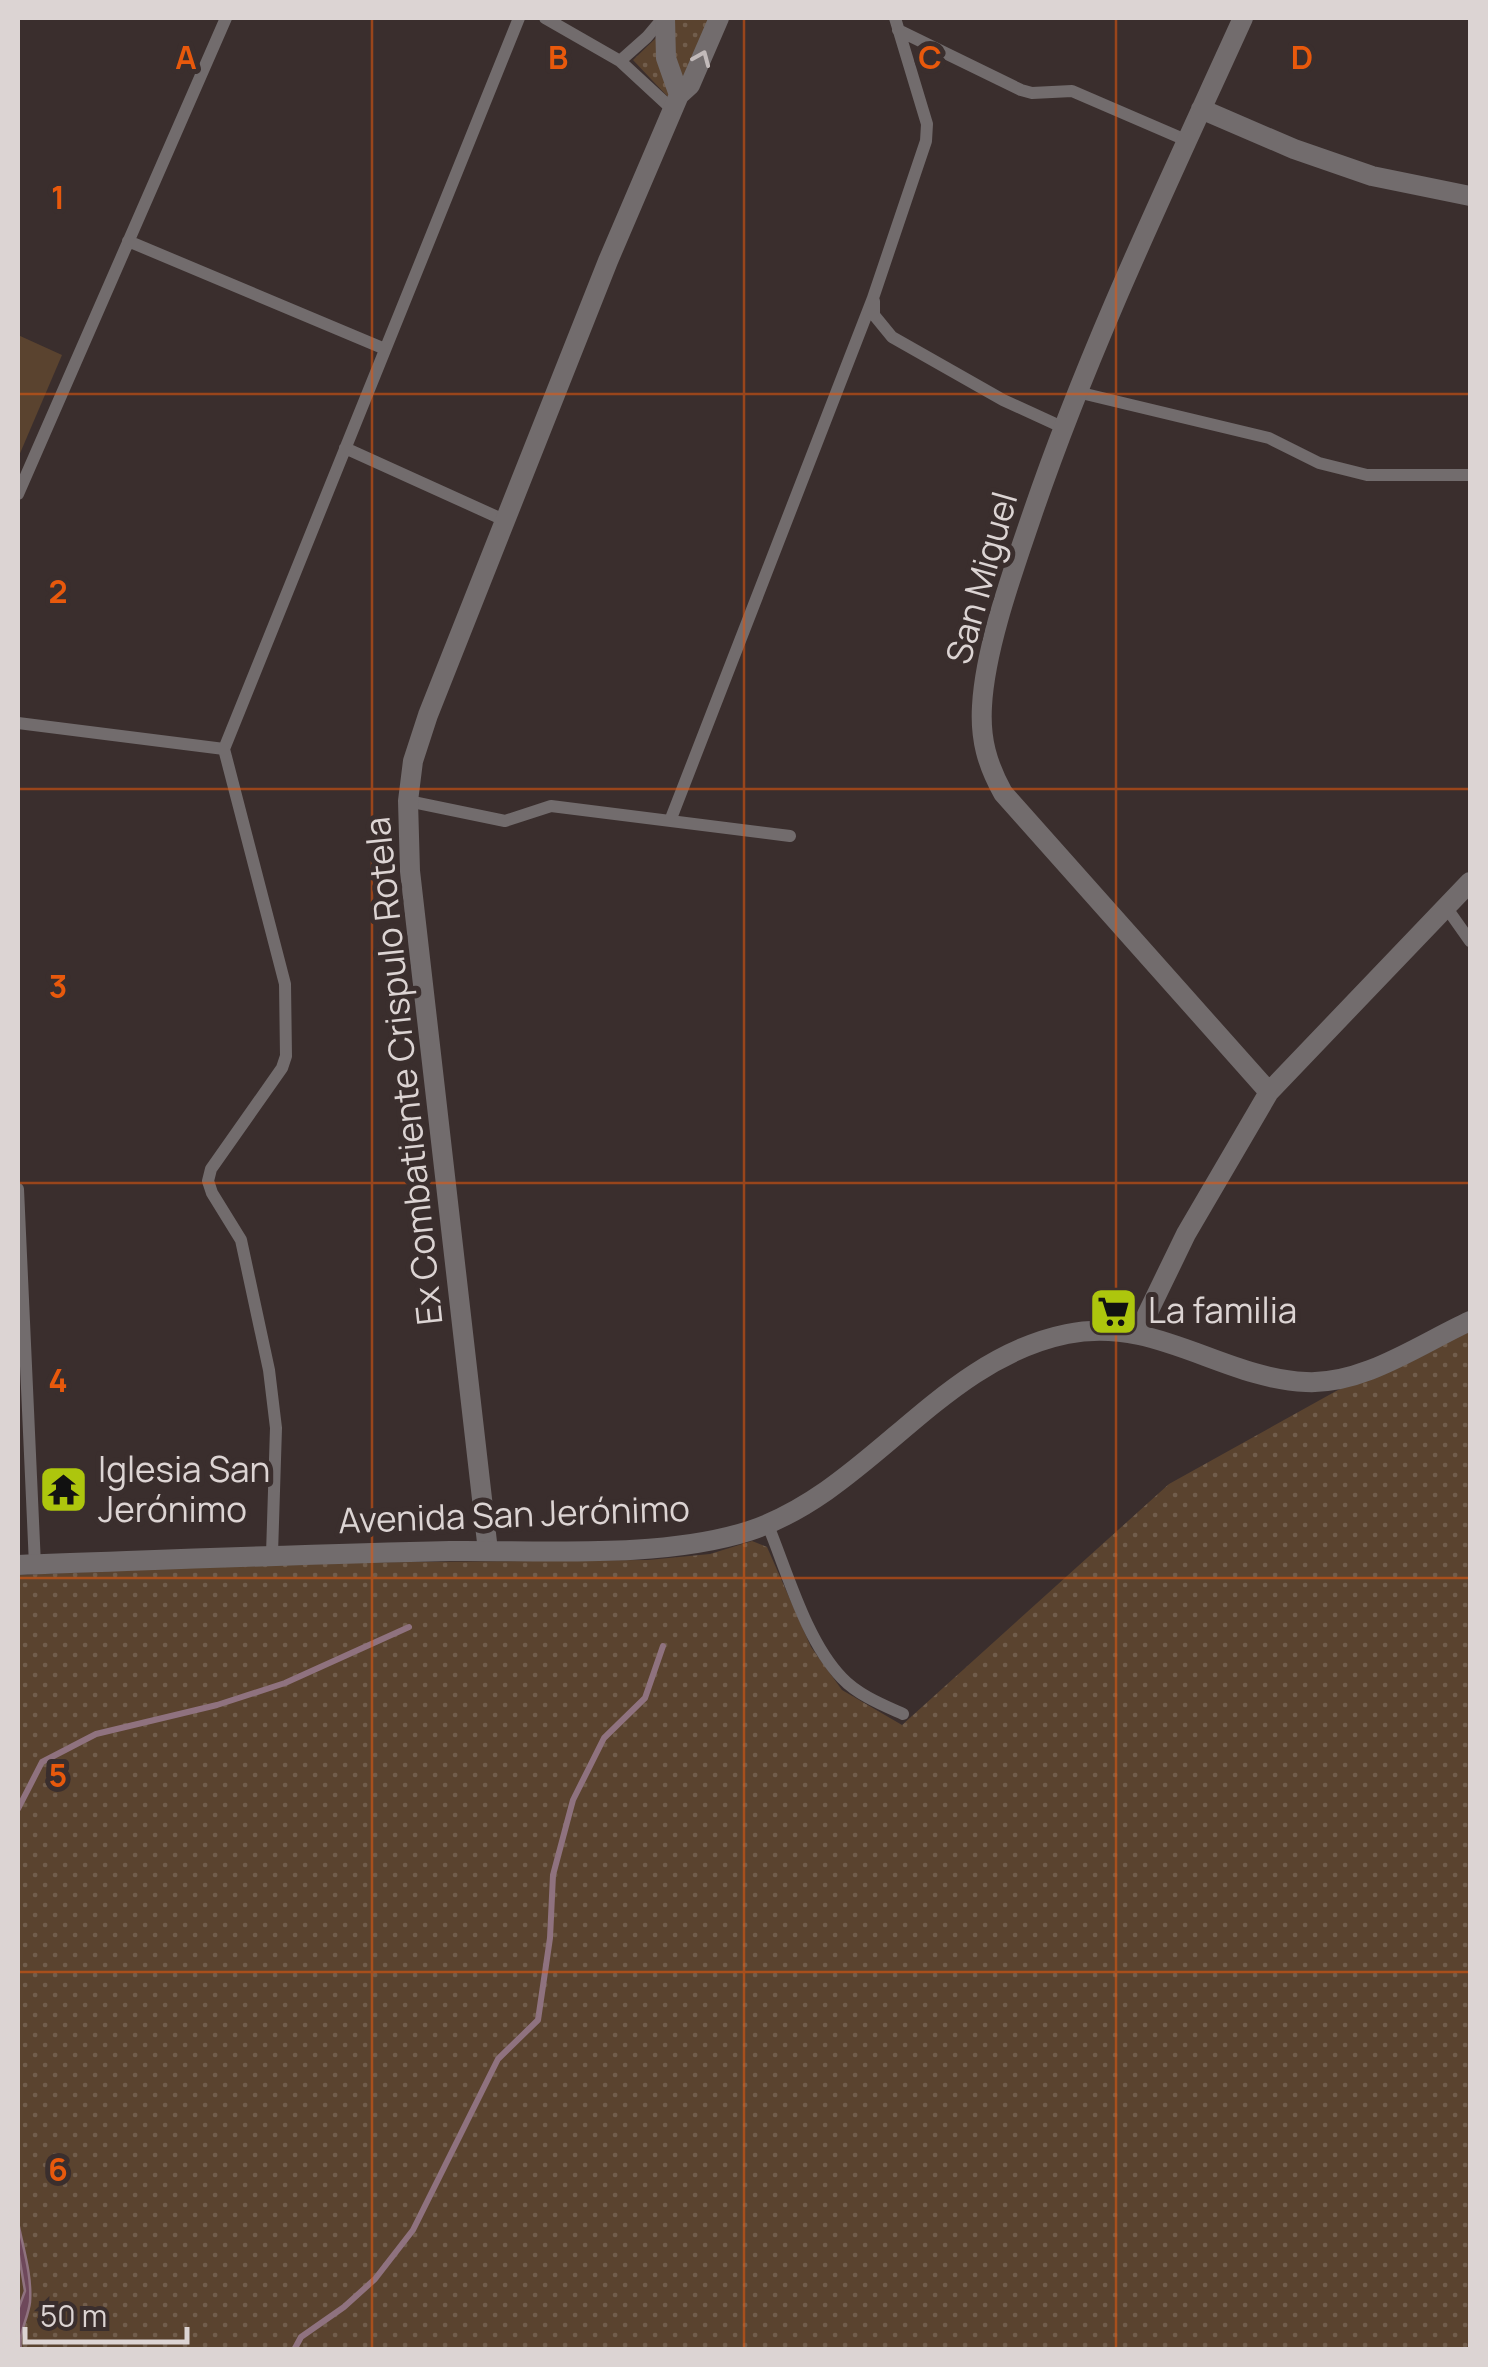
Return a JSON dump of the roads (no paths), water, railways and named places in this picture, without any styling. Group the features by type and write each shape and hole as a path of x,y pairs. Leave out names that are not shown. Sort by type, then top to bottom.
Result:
{"street":[{"path":"664,18 666,58 676,102"},
{"name":"Ex Combatiente Crispulo Rotela","path":"488,1550 410,871 408,801 414,760 428,715 608,261 676,102 690,85 719,18"},
{"name":"San Miguel","path":"1243,18 1062,427 1016,562 986,673 982,742 990,770 1003,793 1269,1092"},
{"path":"1201,109 1294,150 1372,176 1470,196"},
{"path":"1138,1333 1186,1234 1269,1092 1470,882"},
{"name":"Avenida San Jerónimo","path":"26,1565 272,1554 683,1546 767,1523 816,1496 970,1374 1038,1342 1090,1329 1138,1333 1272,1377 1306,1382 1332,1380 1378,1366 1470,1321"}],"lane":[{"path":"18,494 226,18"},
{"path":"272,1554 276,1428 269,1370 241,1240 208,1181 211,1169 282,1068 286,1056 286,996 224,749 518,18"},
{"path":"546,18 620,61 676,102"},
{"path":"620,61 664,18"},
{"path":"896,24 1021,90 1072,91 1188,141"},
{"path":"670,821 874,298 926,141 928,124 896,24"},
{"path":"128,241 385,350"},
{"path":"874,298 874,315 892,337 1003,400 1062,427"},
{"path":"1077,392 1269,438 1319,462 1368,475 1470,475"},
{"path":"345,448 504,520"},
{"path":"18,723 224,749"},
{"path":"408,801 504,821 550,806 790,836"},
{"path":"1446,906 1470,941"},
{"path":"18,1189 26,1565"},
{"path":"767,1523 816,1641 843,1680 903,1714"}],"waterway":[{"path":"18,1809 42,1762 96,1734 217,1705 285,1683 409,1627"},
{"path":"294,2350 301,2337 375,2279 413,2230 498,2059 538,2020 550,1938 553,1875 573,1800 604,1738 645,1698 663,1646"}],"place":[{"name":"La familia","path":"1113,1311"},
{"name":"Iglesia San Jerónimo","path":"63,1490"}]}
